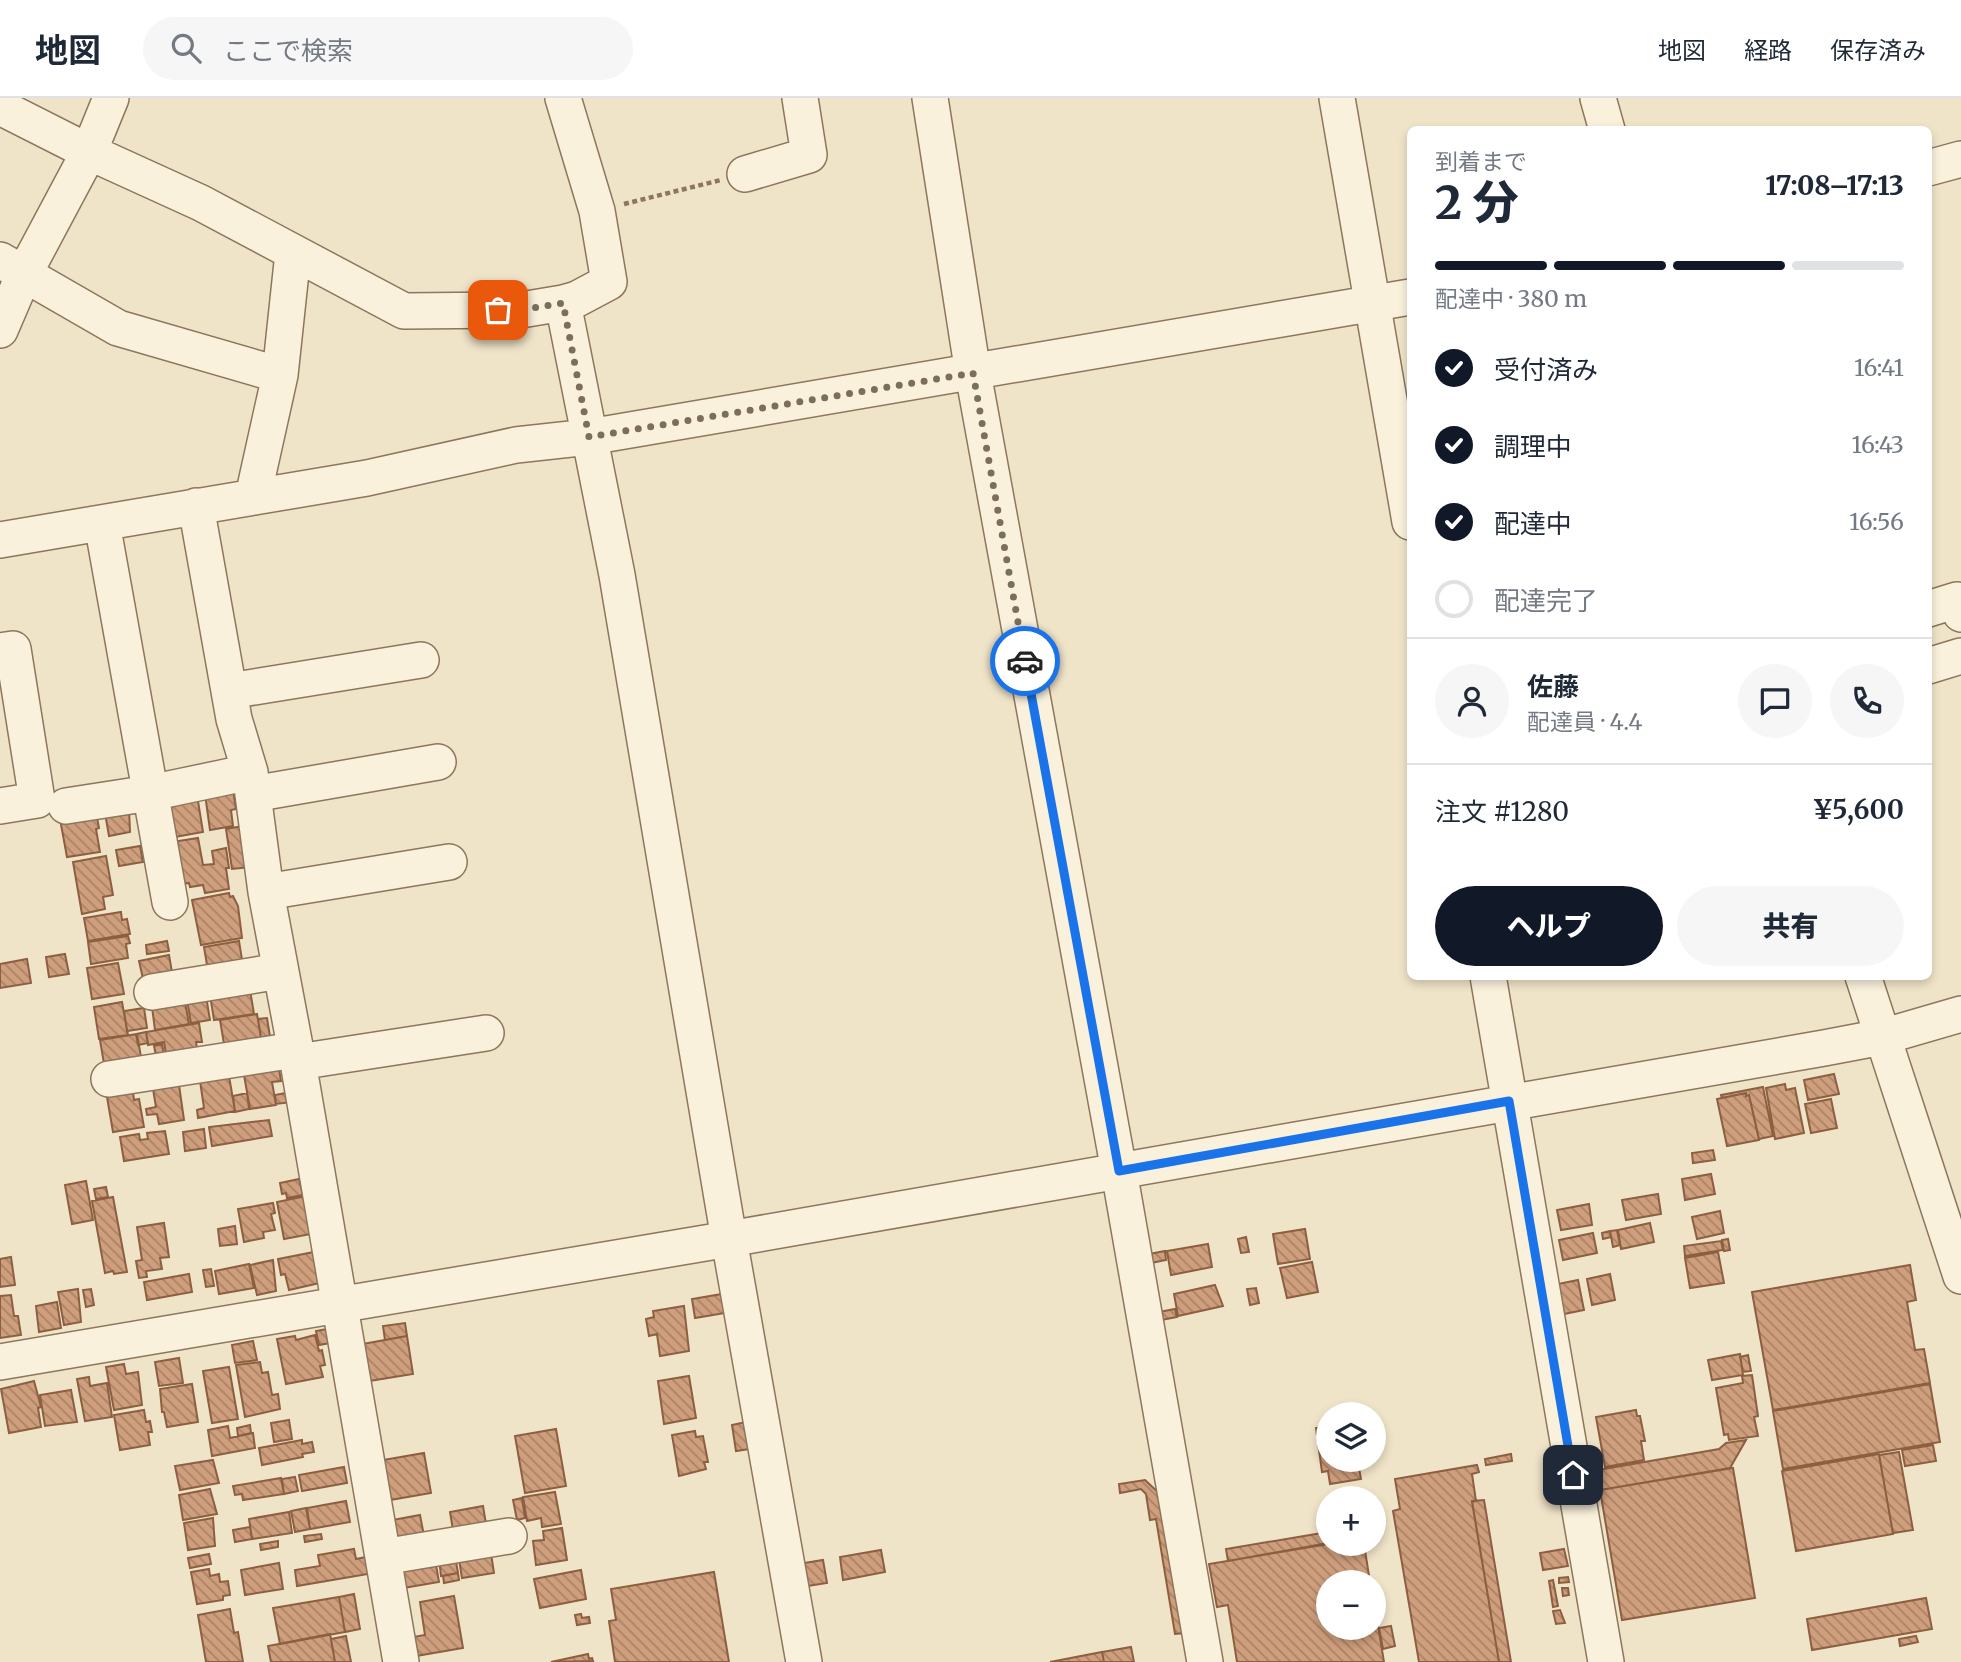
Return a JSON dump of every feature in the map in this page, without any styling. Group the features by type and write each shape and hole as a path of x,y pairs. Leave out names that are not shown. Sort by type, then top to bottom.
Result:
{"street":[{"path":"0,330 12,267 89,152 111,98"},
{"path":"0,107 89,152 201,203 404,311 521,310 577,299 609,282 597,211 563,98"},
{"path":"745,174 809,155 800,98"},
{"path":"930,98 973,373 1119,1171 1205,1662"},
{"path":"1337,98 1407,504"},
{"path":"1598,98 1606,126"},
{"path":"1932,167 1961,159"},
{"path":"255,496 280,375 293,253"},
{"path":"12,267 118,328 280,375"},
{"path":"0,540 367,478 516,445 589,437 1407,298"},
{"path":"563,303 617,575 729,1239 804,1662"},
{"path":"195,506 234,719 251,783 266,892 297,1056 401,1662"},
{"path":"102,523 170,902"},
{"path":"1932,608 1956,600 1961,614"},
{"path":"0,651 13,649 37,800 0,806"},
{"path":"1932,665 1961,656"},
{"path":"229,691 421,660"},
{"path":"66,806 150,793 438,762"},
{"path":"266,892 449,862"},
{"path":"152,992 280,971"},
{"path":"1489,980 1606,1662"},
{"path":"1864,980 1961,1276"},
{"path":"0,1362 729,1239 1882,1037 1961,1014"},
{"path":"109,1079 486,1033"},
{"path":"383,1558 509,1536"}],"path":[{"path":"597,211 745,174"}],"building":[{"path":"233,790 236,809 231,810 233,826 210,830 205,794"},
{"path":"197,795 203,832 169,838 164,808 175,806 173,799"},
{"path":"129,809 130,832 109,836 105,813"},
{"path":"96,812 100,852 67,857 60,819"},
{"path":"243,826 250,867 232,869 226,829"},
{"path":"198,838 203,865 214,864 212,851 226,848 229,889 205,893 203,885 178,885 172,842"},
{"path":"140,846 143,862 119,866 116,850"},
{"path":"106,856 113,895 103,897 105,909 82,914 73,862"},
{"path":"229,893 238,906 242,938 201,945 192,900"},
{"path":"121,912 122,920 127,919 130,934 88,941 84,918"},
{"path":"128,936 128,958 91,964 88,942"},
{"path":"167,941 169,951 147,954 146,945"},
{"path":"239,941 243,966 208,971 204,947"},
{"path":"65,954 69,974 49,977 46,957"},
{"path":"169,955 173,978 144,983 139,961"},
{"path":"27,959 31,983 0,988 0,964"},
{"path":"118,963 124,994 92,999 87,968"},
{"path":"250,990 254,1014 214,1020 210,995"},
{"path":"206,996 210,1020 191,1023 187,1000"},
{"path":"122,1002 128,1035 99,1039 94,1007"},
{"path":"185,1002 189,1024 155,1030 152,1007"},
{"path":"144,1008 147,1028 127,1031 124,1011"},
{"path":"257,1014 262,1044 225,1050 220,1020"},
{"path":"267,1018 271,1043 262,1044 258,1019"},
{"path":"199,1023 202,1042 196,1042 198,1054 167,1059 164,1042 148,1045 146,1032"},
{"path":"146,1032 148,1043 138,1045 136,1034"},
{"path":"137,1034 141,1057 105,1070 100,1040"},
{"path":"162,1044 165,1060 157,1061 154,1046"},
{"path":"279,1069 281,1081 272,1082 276,1105 250,1109 244,1075"},
{"path":"1834,1074 1839,1094 1808,1100 1804,1080"},
{"path":"229,1076 235,1111 198,1118 197,1110 204,1108 200,1081"},
{"path":"1785,1084 1786,1090 1795,1088 1804,1133 1775,1139 1766,1088"},
{"path":"179,1085 184,1120 159,1124 157,1114 147,1115 146,1109 156,1107 153,1089"},
{"path":"1763,1087 1773,1136 1759,1139 1749,1095 1746,1096 1746,1093 1722,1098 1721,1095"},
{"path":"133,1092 134,1100 139,1099 144,1127 113,1132 107,1097"},
{"path":"291,1092 293,1102 276,1104 275,1095"},
{"path":"247,1093 249,1109 235,1112 233,1096"},
{"path":"1746,1093 1746,1096 1749,1095 1759,1140 1727,1146 1717,1099"},
{"path":"1831,1099 1837,1128 1811,1133 1805,1104"},
{"path":"269,1120 272,1136 212,1146 209,1127"},
{"path":"204,1129 206,1148 185,1151 183,1132"},
{"path":"165,1131 169,1154 124,1161 120,1137 139,1134 140,1140 148,1139 147,1133"},
{"path":"1713,1150 1715,1160 1693,1163 1692,1153"},
{"path":"1711,1174 1715,1194 1685,1200 1682,1179"},
{"path":"299,1179 303,1195 287,1198 286,1193 282,1194 280,1183"},
{"path":"86,1181 93,1220 72,1224 65,1185"},
{"path":"106,1187 108,1197 96,1199 94,1189"},
{"path":"1658,1194 1661,1214 1626,1220 1622,1200"},
{"path":"311,1195 311,1234 284,1239 277,1202"},
{"path":"113,1197 127,1272 114,1274 113,1271 105,1273 92,1201"},
{"path":"273,1203 275,1213 271,1214 275,1230 263,1232 264,1238 244,1242 238,1209"},
{"path":"1589,1204 1592,1225 1561,1230 1557,1210"},
{"path":"1720,1211 1724,1233 1697,1239 1692,1217"},
{"path":"164,1223 169,1257 160,1258 162,1269 146,1271 147,1277 139,1278 136,1261 142,1260 137,1227"},
{"path":"1650,1223 1654,1242 1621,1249 1618,1230"},
{"path":"235,1226 237,1244 220,1246 218,1229"},
{"path":"1305,1229 1310,1259 1278,1264 1273,1234"},
{"path":"1617,1230 1620,1245 1613,1247 1610,1231"},
{"path":"1610,1231 1611,1237 1603,1239 1602,1233"},
{"path":"1593,1233 1597,1253 1563,1260 1559,1240"},
{"path":"1246,1237 1249,1252 1241,1253 1238,1239"},
{"path":"1728,1239 1730,1250 1724,1251 1722,1240"},
{"path":"1721,1241 1723,1250 1685,1256 1684,1246"},
{"path":"1208,1244 1212,1267 1171,1275 1167,1251"},
{"path":"1165,1251 1166,1260 1151,1263 1149,1254"},
{"path":"314,1252 324,1282 289,1290 285,1274 281,1275 278,1259"},
{"path":"1718,1252 1724,1283 1690,1288 1685,1258"},
{"path":"11,1257 15,1285 0,1287 0,1259"},
{"path":"273,1260 276,1291 257,1295 250,1265"},
{"path":"1312,1262 1318,1292 1287,1298 1280,1268"},
{"path":"249,1264 254,1288 219,1294 215,1271"},
{"path":"1910,1265 1916,1300 1907,1302 1915,1350 1924,1349 1930,1383 1773,1410 1752,1292"},
{"path":"211,1269 214,1286 206,1287 203,1270"},
{"path":"189,1274 192,1292 147,1300 144,1282"},
{"path":"1610,1274 1615,1300 1592,1305 1587,1279"},
{"path":"1578,1280 1584,1310 1564,1314 1558,1284"},
{"path":"1215,1285 1223,1306 1178,1316 1174,1294"},
{"path":"1256,1288 1259,1303 1250,1305 1247,1289"},
{"path":"78,1289 81,1322 64,1325 58,1292"},
{"path":"91,1289 94,1305 86,1307 83,1290"},
{"path":"722,1294 725,1313 695,1318 692,1299"},
{"path":"11,1295 14,1316 18,1316 21,1335 0,1338 0,1296"},
{"path":"57,1302 61,1328 39,1332 36,1306"},
{"path":"684,1306 689,1351 660,1356 657,1334 649,1336 646,1319 654,1317 653,1311"},
{"path":"1175,1309 1177,1317 1161,1320 1159,1312"},
{"path":"405,1323 407,1336 385,1340 383,1326"},
{"path":"333,1328 336,1342 319,1345 316,1331"},
{"path":"315,1335 325,1365 320,1366 323,1377 286,1384 277,1339 295,1336 296,1340"},
{"path":"407,1336 413,1374 363,1382 357,1345"},
{"path":"253,1341 257,1360 235,1363 232,1345"},
{"path":"1740,1354 1743,1375 1712,1380 1708,1360"},
{"path":"1748,1355 1751,1371 1743,1372 1740,1357"},
{"path":"179,1358 183,1383 159,1386 155,1362"},
{"path":"260,1362 262,1373 268,1372 272,1395 278,1394 280,1409 245,1417 236,1365"},
{"path":"124,1364 126,1374 138,1372 142,1405 114,1410 106,1367"},
{"path":"229,1367 238,1419 212,1423 203,1371"},
{"path":"1752,1375 1758,1416 1754,1417 1758,1436 1729,1440 1728,1434 1724,1435 1716,1388 1743,1383 1742,1376"},
{"path":"689,1376 696,1418 664,1424 658,1381"},
{"path":"89,1377 90,1386 107,1383 112,1417 85,1421 77,1379"},
{"path":"34,1381 41,1407 38,1408 41,1427 9,1433 1,1389"},
{"path":"192,1384 198,1422 167,1427 162,1412 160,1389"},
{"path":"1930,1384 1940,1442 1783,1469 1773,1411"},
{"path":"71,1390 77,1422 45,1426 40,1395"},
{"path":"144,1410 146,1422 150,1421 152,1432 148,1432 150,1445 120,1450 114,1415"},
{"path":"1636,1410 1637,1416 1640,1416 1645,1441 1641,1441 1644,1460 1605,1467 1596,1417"},
{"path":"289,1420 292,1439 274,1442 271,1423"},
{"path":"746,1422 750,1449 736,1451 732,1425"},
{"path":"250,1425 251,1433 238,1436 237,1428"},
{"path":"228,1426 230,1438 253,1433 255,1448 212,1456 208,1430"},
{"path":"556,1429 566,1486 525,1493 515,1436"},
{"path":"695,1431 696,1437 703,1436 708,1462 704,1462 706,1469 679,1476 672,1435"},
{"path":"302,1440 302,1444 312,1442 314,1452 302,1454 303,1457 262,1465 259,1448"},
{"path":"1746,1440 1730,1468 1600,1490 1598,1470 1719,1449 1726,1443"},
{"path":"1933,1445 1936,1461 1905,1466 1902,1450"},
{"path":"1899,1452 1913,1530 1893,1533 1879,1455"},
{"path":"424,1453 431,1493 390,1500 383,1460"},
{"path":"1511,1454 1512,1461 1486,1465 1485,1459"},
{"path":"1879,1454 1893,1534 1796,1551 1782,1471"},
{"path":"213,1460 219,1483 180,1490 175,1466"},
{"path":"1477,1465 1479,1472 1472,1474 1476,1501 1472,1502 1499,1662 1419,1662 1393,1511 1400,1509 1395,1479"},
{"path":"344,1467 347,1483 302,1491 299,1475"},
{"path":"1733,1468 1755,1598 1622,1620 1600,1490"},
{"path":"1328,1472 1360,1472 1361,1479 1330,1484"},
{"path":"295,1477 298,1491 284,1494 282,1479"},
{"path":"281,1478 284,1494 243,1500 242,1494 235,1495 233,1486"},
{"path":"1145,1480 1161,1495 1185,1633 1175,1634 1156,1519 1150,1520 1146,1494 1141,1489 1120,1493 1119,1484"},
{"path":"210,1489 217,1514 183,1520 179,1495"},
{"path":"555,1492 561,1524 542,1527 541,1518 527,1521 523,1497"},
{"path":"522,1498 525,1518 517,1520 513,1500"},
{"path":"1484,1500 1511,1662 1499,1662 1472,1501"},
{"path":"346,1501 350,1522 310,1529 307,1508"},
{"path":"483,1506 487,1530 454,1536 450,1512"},
{"path":"306,1508 310,1529 295,1532 291,1511"},
{"path":"289,1512 292,1533 252,1539 249,1519"},
{"path":"420,1515 425,1541 391,1541 387,1521"},
{"path":"213,1518 215,1546 188,1550 184,1523"},
{"path":"250,1527 252,1539 235,1542 233,1530"},
{"path":"562,1528 567,1560 536,1565 533,1541 544,1540 543,1531"},
{"path":"321,1534 322,1539 305,1542 304,1536"},
{"path":"1316,1534 1316,1545 1228,1561 1226,1549"},
{"path":"278,1541 278,1547 261,1550 260,1544"},
{"path":"1316,1546 1316,1556 1366,1556 1368,1570 1316,1570 1316,1640 1380,1640 1384,1662 1237,1662 1228,1605 1217,1607 1209,1564"},
{"path":"490,1547 494,1573 462,1578 458,1553"},
{"path":"354,1549 356,1559 366,1557 368,1574 297,1586 295,1570 320,1566 318,1555"},
{"path":"1564,1549 1568,1566 1543,1570 1540,1553"},
{"path":"881,1550 885,1572 843,1580 840,1557"},
{"path":"209,1554 211,1564 190,1568 188,1558"},
{"path":"455,1556 458,1573 441,1576 439,1558"},
{"path":"435,1559 439,1582 403,1588 399,1566"},
{"path":"823,1560 827,1583 807,1586 804,1563"},
{"path":"279,1563 283,1589 245,1595 241,1570"},
{"path":"209,1569 210,1576 219,1574 220,1582 228,1581 230,1595 223,1596 223,1600 197,1604 191,1572"},
{"path":"581,1570 586,1599 540,1608 534,1579"},
{"path":"714,1572 729,1662 615,1662 609,1621 616,1620 611,1589"},
{"path":"458,1573 459,1580 444,1583 443,1576"},
{"path":"1568,1577 1569,1582 1559,1583 1559,1578"},
{"path":"1553,1580 1558,1606 1553,1607 1549,1581"},
{"path":"1562,1588 1568,1588 1569,1595 1563,1596"},
{"path":"354,1594 360,1629 345,1632 339,1597"},
{"path":"454,1596 463,1648 416,1656 413,1637 425,1635 420,1602"},
{"path":"339,1597 345,1632 280,1644 273,1608"},
{"path":"1926,1598 1932,1629 1812,1650 1807,1619"},
{"path":"230,1609 234,1633 238,1632 243,1662 206,1662 198,1615"},
{"path":"1560,1610 1565,1623 1556,1624 1553,1611"},
{"path":"581,1614 582,1618 589,1617 590,1623 577,1625 575,1615"},
{"path":"1391,1626 1395,1646 1383,1649 1381,1640 1386,1640 1386,1627"},
{"path":"330,1634 335,1662 271,1662 268,1646"},
{"path":"346,1636 351,1662 335,1662 331,1639"},
{"path":"1916,1636 1918,1642 1900,1646 1899,1639"},
{"path":"1131,1647 1134,1662 1104,1662 1102,1652"},
{"path":"1102,1652 1104,1662 1050,1662"},
{"path":"588,1654 593,1661 551,1662"}],"way so far":[{"path":"498,310 521,310 563,303 589,437 973,373 1025,661"}],"route":[{"path":"1025,661 1119,1171 1509,1101 1573,1475"}]}
